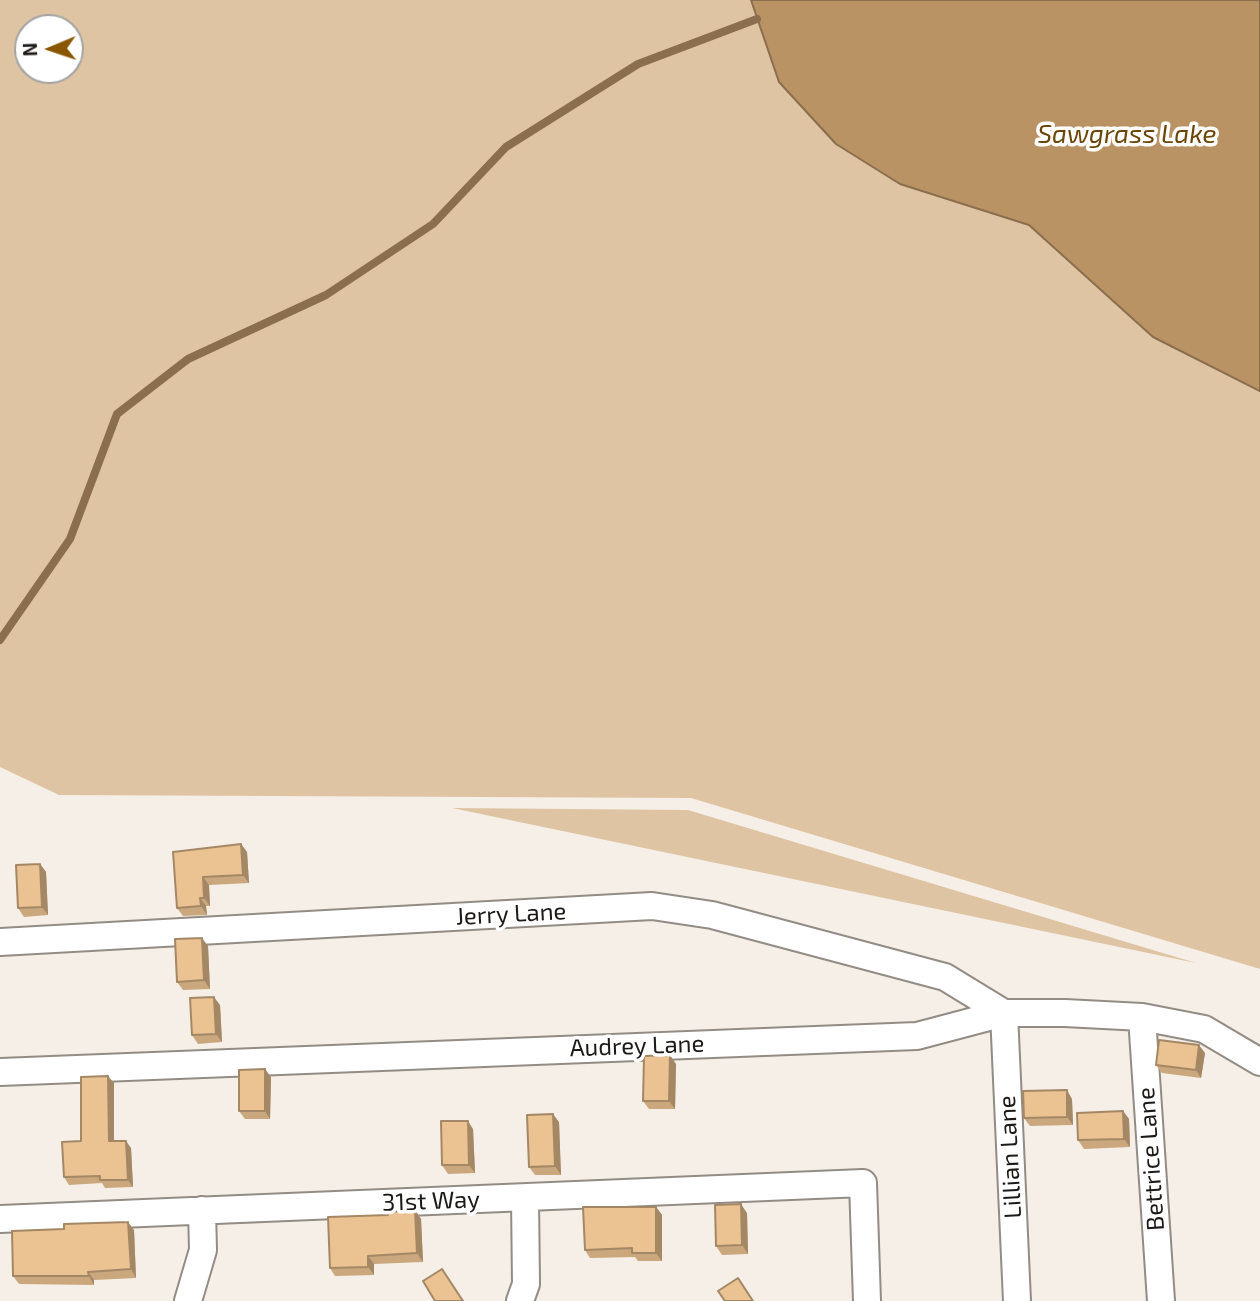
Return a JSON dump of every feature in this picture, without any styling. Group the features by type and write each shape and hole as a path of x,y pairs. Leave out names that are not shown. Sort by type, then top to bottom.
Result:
{"street":[{"name":"Jerry Lane","path":"0,942 652,906 712,915 945,976 1004,1013"},
{"name":"Audrey Lane","path":"0,1072 917,1036 1004,1013 1142,1017 1204,1029 1260,1062"},
{"name":"Lillian Lane","path":"1004,1013 1017,1301"},
{"name":"Bettrice Lane","path":"1142,1017 1161,1301"},
{"name":"31st Way","path":"0,1219 863,1183 867,1301"},
{"path":"520,1301 526,1283 525,1198"},
{"path":"188,1301 203,1250 202,1210"}],"shaded area":[{"path":"0,0 1260,0 1260,969 691,798 59,795 0,767"},
{"path":"452,808 688,810 1196,963"}],"water":[{"name":"Sawgrass Lake","path":"751,0 1260,0 1260,391 1153,337 1029,225 900,184 836,144 779,82"}],"building":[{"path":"241,844 243,875 203,877 204,898 200,898 201,906 177,908 173,852"},
{"path":"40,864 42,907 18,908 16,865"},
{"path":"202,938 204,980 177,982 175,939"},
{"path":"214,997 216,1034 192,1035 190,998"},
{"path":"1159,1040 1199,1045 1196,1070 1156,1065"},
{"path":"670,1055 669,1101 643,1101 644,1056"},
{"path":"265,1069 265,1111 239,1111 239,1070"},
{"path":"108,1076 109,1141 126,1141 128,1180 100,1180 100,1176 64,1177 62,1142 81,1141 81,1077"},
{"path":"1067,1090 1067,1117 1024,1118 1023,1091"},
{"path":"1123,1111 1124,1139 1078,1140 1077,1113"},
{"path":"553,1114 555,1166 529,1167 527,1115"},
{"path":"441,1121 468,1121 469,1165 442,1165"},
{"path":"741,1204 742,1245 716,1246 715,1205"},
{"path":"583,1207 656,1207 656,1253 632,1253 632,1248 585,1250"},
{"path":"415,1210 417,1253 368,1256 368,1267 330,1268 328,1217 388,1215 388,1212"},
{"path":"128,1222 131,1269 88,1272 89,1276 13,1276 12,1231 64,1229 64,1224"},
{"path":"442,1269 463,1301 435,1301 423,1281"},
{"path":"738,1278 753,1301 725,1301 718,1291"}],"waterway":[{"path":"0,640 70,539 117,414 188,359 326,295 433,224 506,147 638,64 757,19"}]}
